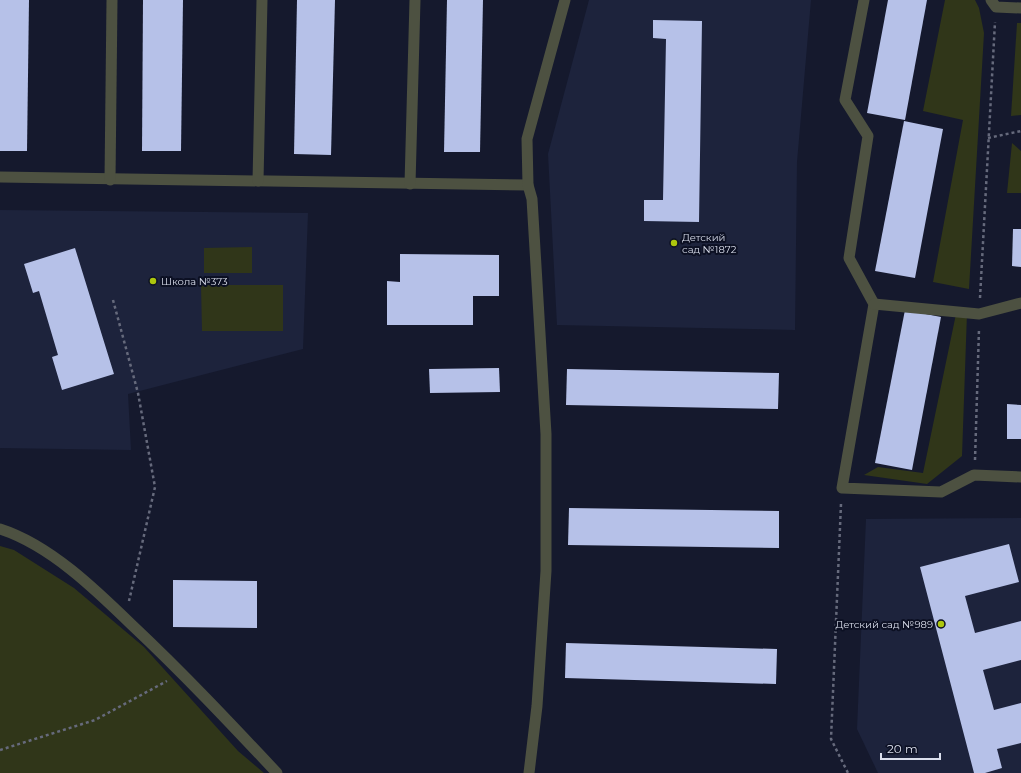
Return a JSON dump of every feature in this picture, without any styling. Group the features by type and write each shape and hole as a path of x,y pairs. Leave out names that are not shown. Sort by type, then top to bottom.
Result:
{"street":[{"path":"110,180 112,0"},
{"path":"258,181 262,0"},
{"path":"410,184 415,0"},
{"path":"529,773 537,706 546,571 546,434 532,199 528,185 527,139 565,0"},
{"path":"864,0 845,100 868,136 850,258 874,304 842,488 941,492 974,475 1021,477"},
{"path":"993,4 1021,8"},
{"path":"0,178 528,185"},
{"path":"874,304 979,314 1021,303"},
{"path":"0,529 18,535 64,565 104,598 181,673 277,773"}],"path":[{"path":"974,475 979,314 993,4"},
{"path":"988,138 1021,131"},
{"path":"113,300 138,393 155,487 125,619"},
{"path":"842,488 831,739 848,773"},
{"path":"0,750 95,720 181,673"}],"shaded area":[{"name":"Детский сад №1872","path":"589,0 811,0 797,162 795,330 557,325 548,154"},
{"name":"Школа №373","path":"0,210 308,213 303,349 128,394 131,450 0,448"},
{"name":"Детский сад №989","path":"1021,518 1021,773 878,773 857,729 866,519"}],"green space":[{"path":"945,0 975,0 979,8 984,33 969,289 933,282 963,120 923,111"},
{"path":"1017,23 1021,23 1021,115 1011,116"},
{"path":"1012,143 1021,151 1021,193 1007,193"},
{"path":"252,247 252,273 204,273 204,248"},
{"path":"201,285 283,285 283,331 202,331"},
{"path":"967,313 962,456 927,484 864,475 878,467 923,473 956,314"},
{"path":"0,546 14,550 74,588 144,647 238,751 264,773 0,773"}],"building":[{"path":"0,0 29,0 27,151 0,151"},
{"path":"143,0 183,0 181,151 142,151"},
{"path":"297,0 335,0 331,155 294,154"},
{"path":"447,0 483,0 480,152 444,152"},
{"path":"888,0 927,0 905,120 867,113"},
{"path":"653,20 702,21 699,222 644,221 644,200 663,200 666,39 653,38"},
{"path":"904,121 943,129 915,278 875,271"},
{"path":"1013,229 1021,229 1021,267 1012,266"},
{"path":"75,248 114,374 62,390 52,357 58,355 39,291 33,293 24,264"},
{"path":"400,254 499,255 499,296 473,296 473,325 387,325 387,281 400,282"},
{"path":"905,310 941,317 912,470 875,463"},
{"path":"499,368 500,392 430,393 429,369"},
{"path":"567,369 779,373 778,409 566,405"},
{"path":"1007,404 1021,405 1021,439 1007,439"},
{"path":"569,508 779,511 779,548 568,545"},
{"path":"1009,544 1019,582 965,596 975,633 1021,621 1021,660 983,670 994,710 1021,703 1021,743 997,749 1002,768 985,773 974,773 920,567"},
{"path":"173,580 257,581 257,628 173,627"},
{"path":"566,643 777,649 776,684 565,678"}],"place":[{"name":"Детский сад №1872","path":"674,243"},
{"name":"Школа №373","path":"153,281"},
{"name":"Детский сад №989","path":"941,624"}]}
